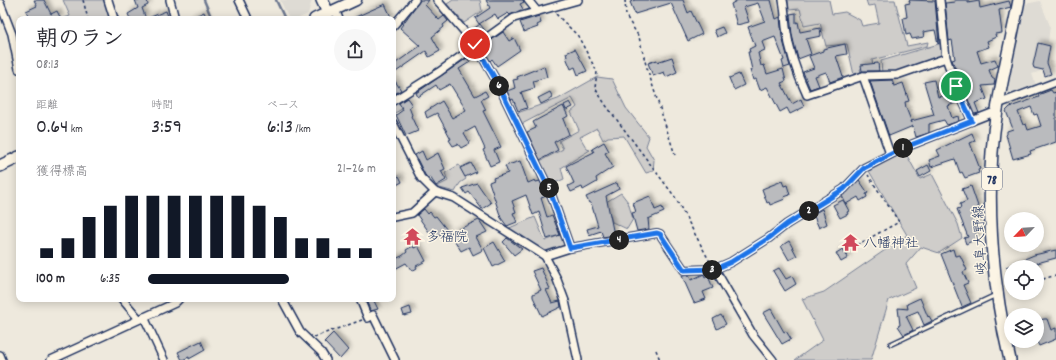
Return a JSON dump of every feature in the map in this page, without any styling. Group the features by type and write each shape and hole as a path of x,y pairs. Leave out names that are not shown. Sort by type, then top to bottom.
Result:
{"main road":[{"path":"322,0 334,14"},
{"name":"岐阜大野線","path":"1010,360 997,295 992,238 992,168 998,108 1019,0"},
{"path":"0,166 16,158"}],"street":[{"path":"108,0 113,16"},
{"path":"170,0 174,16"},
{"path":"239,0 247,16"},
{"path":"334,14 356,0"},
{"path":"396,22 415,0"},
{"path":"437,0 475,44 497,82 550,191 570,248"},
{"path":"528,0 536,10"},
{"path":"396,99 439,72 475,44 514,18 536,10 578,0"},
{"path":"783,0 786,13 786,26 792,55 799,78 807,95 863,76 897,75 946,58"},
{"path":"940,0 946,58 956,86 972,121"},
{"path":"0,3 12,34 16,54"},
{"path":"863,76 890,154"},
{"path":"545,256 570,248 657,233 660,234 684,270 715,269 731,262 769,238 787,224 844,189 864,168 890,154 972,121 1056,82"},
{"path":"396,129 420,178 435,192 454,198 545,256 556,277 564,300 578,360"},
{"path":"396,217 412,213 435,192"},
{"path":"715,269 753,335 773,360"},
{"path":"125,302 141,318 164,360"},
{"path":"51,360 176,302"},
{"path":"284,302 300,332 330,360"},
{"path":"361,302 368,318 373,316 395,360"},
{"path":"321,352 326,360"},
{"path":"0,355 2,360"}],"lane":[{"path":"891,344 997,295"}],"path":[{"path":"82,0 87,16"},
{"path":"625,0 626,16 639,37 646,65 675,155"},
{"path":"553,6 557,17 578,36 582,42 597,72 595,88 605,104 675,197 715,269"},
{"path":"857,245 899,222 864,168"},
{"path":"1044,279 1056,275"},
{"path":"308,339 363,320"},
{"path":"656,350 660,360"}],"shaded area":[{"path":"63,0 105,0 110,16 70,16"},
{"path":"280,0 312,0 308,14 304,16 288,16"},
{"path":"453,0 480,0 482,11 464,23 447,4"},
{"path":"788,0 829,0 832,14 845,12 860,20 862,26 879,23 875,5 868,6 866,0 895,0 907,46 928,42 927,46 872,60 873,65 860,69 862,75 854,75 847,44 826,46 820,23 804,26 800,9 789,10"},
{"path":"1040,1 1050,26 1048,42 1052,43 1047,69 1032,74 1036,85 1012,97 1007,93 1025,4"},
{"path":"942,43 941,57 899,71 882,74 881,61"},
{"path":"597,77 612,79 626,108 649,137 646,146 654,160 653,171 646,173 624,136 608,137 603,140 597,128 580,137 587,149 590,150 561,168 564,179 550,185 538,162 563,149 559,141 579,130 571,112 577,107 572,98 520,125 514,114 558,99"},
{"path":"399,101 402,109 396,112 396,102"},
{"path":"905,152 920,179 932,174 958,224 962,238 939,253 921,247 906,264 916,288 889,300 871,360 795,360 823,340 802,299 824,292 907,235 869,171"},
{"path":"459,165 466,179 460,183 455,192 436,187 448,181 445,173"},
{"path":"621,193 628,202 633,219 627,229 612,222 606,202"},
{"path":"535,217 545,241 560,235 564,246 543,253 507,229"}],"building":[{"path":"34,0 44,0 51,14 57,11 60,16 28,16 26,11 37,6"},
{"path":"135,0 147,0 148,5 142,8 145,16 129,16 128,14 138,8"},
{"path":"420,0 429,0 425,5 439,20 444,16 448,21 443,25 444,27 432,37 440,51 429,57 426,51 396,72 396,63 420,46 400,28"},
{"path":"486,0 523,0 524,2 520,4 523,9 510,15 508,13 498,19 495,14 479,24 475,18 490,8"},
{"path":"635,0 683,0 688,13 691,11 702,34 688,41 671,3 635,14 630,2"},
{"path":"738,0 771,0 776,19 780,17 782,37 790,66 784,68 782,61 784,60 775,37 762,42 765,50 758,53 761,66 764,65 767,74 783,69 786,81 781,83 792,104 801,99 804,107 790,114 787,108 780,112 767,87 760,90 756,79 753,80 748,52 750,52 749,49 755,46 748,27 765,21 758,3 744,7 749,22 737,25 731,4"},
{"path":"909,0 935,1 938,44 935,30 923,32 924,37 912,39 910,34 906,35 903,18 907,17 905,4 910,3"},
{"path":"954,0 968,0 968,3 979,1 980,8 1009,1 1011,7 999,10 1002,33 995,34 996,37 987,41 989,47 977,51 981,63 995,59 998,66 989,70 992,78 995,80 994,85 982,86 987,99 975,103 979,113 974,114 952,60 955,59 952,40 949,41 945,3 955,2"},
{"path":"385,4 391,16 358,16"},
{"path":"166,11 168,16 153,16"},
{"path":"204,12 206,16 195,16"},
{"path":"796,13 796,23 798,22 800,32 820,28 821,36 806,39 811,54 798,59 792,35 790,14"},
{"path":"539,16 541,23 537,25 538,27 524,32 520,22"},
{"path":"480,24 486,32 477,38 472,30"},
{"path":"722,27 725,33 717,37 714,30"},
{"path":"503,32 509,41 514,38 520,50 497,66 492,59 490,61 484,50 486,48 484,45"},
{"path":"1038,43 1050,46 1047,63 1051,74 1045,76 1043,70 1034,68 1033,65"},
{"path":"845,44 847,54 836,56 843,77 830,82 826,72 815,76 819,86 810,89 803,72 814,68 809,56 823,51 823,49"},
{"path":"575,49 587,71 578,75 575,67 571,69 566,57 566,53"},
{"path":"672,57 677,72 666,77 664,72 653,76 648,63 657,60 657,62"},
{"path":"467,58 470,62 459,69 475,96 485,91 488,96 481,100 486,110 483,111 501,147 494,150 499,162 490,166 483,150 485,149 475,127 464,133 470,143 461,148 458,144 453,146 449,140 451,139 437,113 427,118 425,112 442,101 452,118 466,110 450,84 439,90 436,85 418,97 416,93"},
{"path":"878,63 879,71 862,71 861,65"},
{"path":"544,66 547,77 533,81 535,88 521,92 527,108 518,111 513,99 511,100 507,91 515,88 513,80"},
{"path":"739,74 744,85 734,90 729,78"},
{"path":"892,80 894,86 903,83 909,101 905,102 906,108 911,121 934,115 924,82 934,80 938,97 954,93 958,102 948,106 952,118 958,116 959,121 947,125 944,120 929,124 929,133 916,137 913,126 889,136 870,81"},
{"path":"396,82 401,90 396,93"},
{"path":"1051,90 1053,93 1056,92 1056,142 1030,151 1031,154 1013,159 1006,135 1007,131 1013,129 1006,111 1010,107 1039,97 1038,95","holes":["1031,107 1034,115 1037,114 1041,126 1028,130 1026,124 1023,125 1018,112"]},
{"path":"550,92 553,98 541,104 538,98"},
{"path":"407,98 412,105 409,107 411,116 418,131 406,136 396,115 403,110 399,103"},
{"path":"570,102 573,107 566,110 564,105"},
{"path":"563,106 568,116 563,119 569,134 554,142 558,150 540,160 527,132 536,128 533,122"},
{"path":"972,133 975,141 970,143 980,169 978,170 979,173 965,178 962,172 960,173 955,159 931,167 929,160 940,156 937,150"},
{"path":"604,142 609,151 605,153 613,167 596,178 597,182 583,190 582,187 571,192 568,186 574,183 566,166 594,152 592,149"},
{"path":"422,151 426,160 438,153 445,169 441,171 446,180 436,186 430,177 428,178 425,175 415,155"},
{"path":"520,161 528,183 535,180 536,182 540,181 547,196 541,198 547,217 552,215 560,235 547,239 539,212 533,215 526,195 512,201 516,212 513,213 517,222 507,226 501,218 489,182 494,180 493,178 508,173 505,166"},
{"path":"471,163 476,172 465,177 460,168"},
{"path":"928,165 931,171 920,177 917,171"},
{"path":"399,176 402,182 396,185 396,178"},
{"path":"859,180 868,193 866,194 867,197 860,201 858,197 846,204 842,196"},
{"path":"782,181 784,186 787,185 790,195 784,197 785,199 770,205 769,202 767,203 762,189"},
{"path":"477,183 491,203 482,209 469,192 466,194 462,188"},
{"path":"617,183 619,189 606,196 614,235 603,237 601,231 589,235 587,229 598,226 591,203 589,203 586,197"},
{"path":"971,186 981,215 975,218 980,230 976,232 978,238 966,244 964,238 968,237 957,209 961,208 960,204 967,201 962,189"},
{"path":"650,196 655,210 662,207 664,212 648,219 649,229 637,231 632,213 636,212 633,203"},
{"path":"843,200 849,211 847,212 848,214 840,218 833,205"},
{"path":"424,209 428,214 430,212 434,217 436,216 447,230 434,239 417,215"},
{"path":"822,209 827,224 819,228 813,214"},
{"path":"479,220 487,232 476,237 483,250 473,255 469,247 461,251 450,233"},
{"path":"507,238 522,249 514,255 503,242"},
{"path":"789,241 797,256 789,260 781,246"},
{"path":"494,242 505,261 493,267 484,248"},
{"path":"413,246 414,248 418,246 426,261 416,266 417,268 412,271 406,263 396,268 396,259 407,252 406,250"},
{"path":"843,249 848,258 841,262 836,253"},
{"path":"953,249 955,256 960,255 967,270 963,272 968,283 963,285 971,303 962,307 941,254"},
{"path":"1056,250 1056,258 1044,261 1022,260 1034,255"},
{"path":"541,268 550,289 546,290 552,303 560,301 561,307 542,316 533,297 533,294 541,290 532,271"},
{"path":"779,268 786,279 792,276 796,284 785,291 773,271"},
{"path":"704,274 705,278 708,276 713,288 703,292 706,299 694,303 682,276 689,275 691,280"},
{"path":"920,298 928,317 929,316 932,321 924,325 918,311 906,316 913,330 904,335 898,326 900,325 898,308 908,309 907,304"},
{"path":"374,302 378,309 371,311 367,303"},
{"path":"410,307 412,314 404,316 402,310"},
{"path":"771,309 784,332 786,331 791,339 782,344 763,313"},
{"path":"721,315 726,324 717,329 713,319"},
{"path":"1044,319 1047,319 1051,330 1056,328 1056,339 1044,344"},
{"path":"333,333 348,350 340,359 324,342"},
{"path":"201,341 205,350 189,359 189,357 182,360 178,352"}],"waterway":[{"path":"204,0 211,16"},
{"path":"276,0 284,16"}],"place":[{"name":"多福院","path":"413,236"},
{"name":"八幡神社","path":"850,242"}],"route":[{"path":"475,44 497,82 550,191 570,248 657,233 660,234 680,267 684,270 715,269 731,262 769,238 787,224 844,189 864,168 903,148 972,121 956,86"}]}
